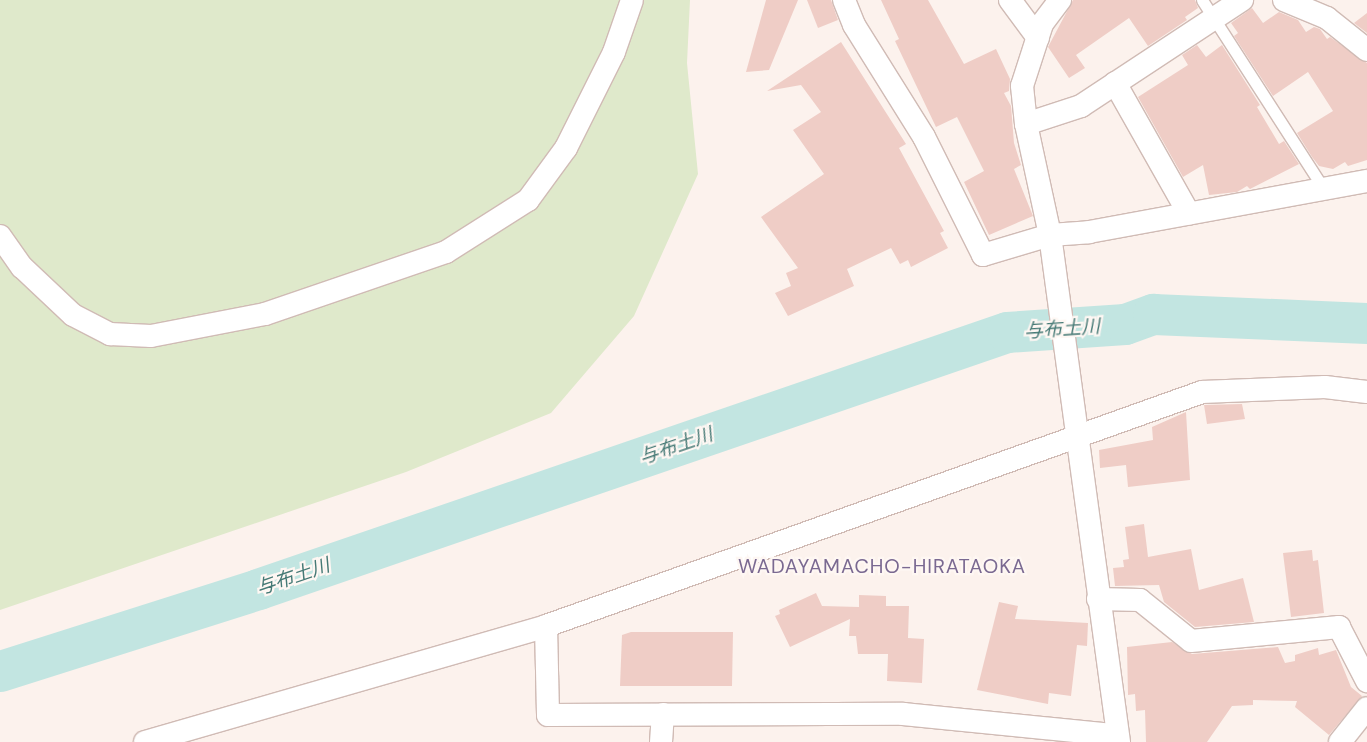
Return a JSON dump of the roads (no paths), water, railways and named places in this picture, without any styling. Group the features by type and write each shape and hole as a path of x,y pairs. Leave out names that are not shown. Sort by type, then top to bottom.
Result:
{"street":[{"path":"0,236 22,267 73,315 110,334 151,336 266,314 446,252 528,200 566,148 614,52 632,0"},
{"path":"844,0 854,26 924,137 983,255 1050,235 1325,191 1367,181"},
{"path":"1010,0 1038,38"},
{"path":"546,626 548,715 903,714 1117,738 1050,235 1026,124 1022,86 1042,24 1060,0"},
{"path":"1026,124 1081,106 1116,83 1207,9 1242,0"},
{"path":"1284,0 1327,18 1367,50"},
{"path":"1116,83 1189,214"},
{"path":"145,742 546,626 1076,432 1202,392 1326,387 1367,392"},
{"path":"1098,599 1140,600 1191,641 1339,627 1367,681"},
{"path":"1340,742 1367,708"},
{"path":"661,742 663,714"}],"lane":[{"path":"1207,9 1325,191"}],"waterway":[{"name":"与布土川","path":"0,671 258,589 1007,332 1125,324 1153,314 1367,323"}],"district":[{"name":"WADAYAMACHO-HIRATAOKA","path":"882,566"}]}
